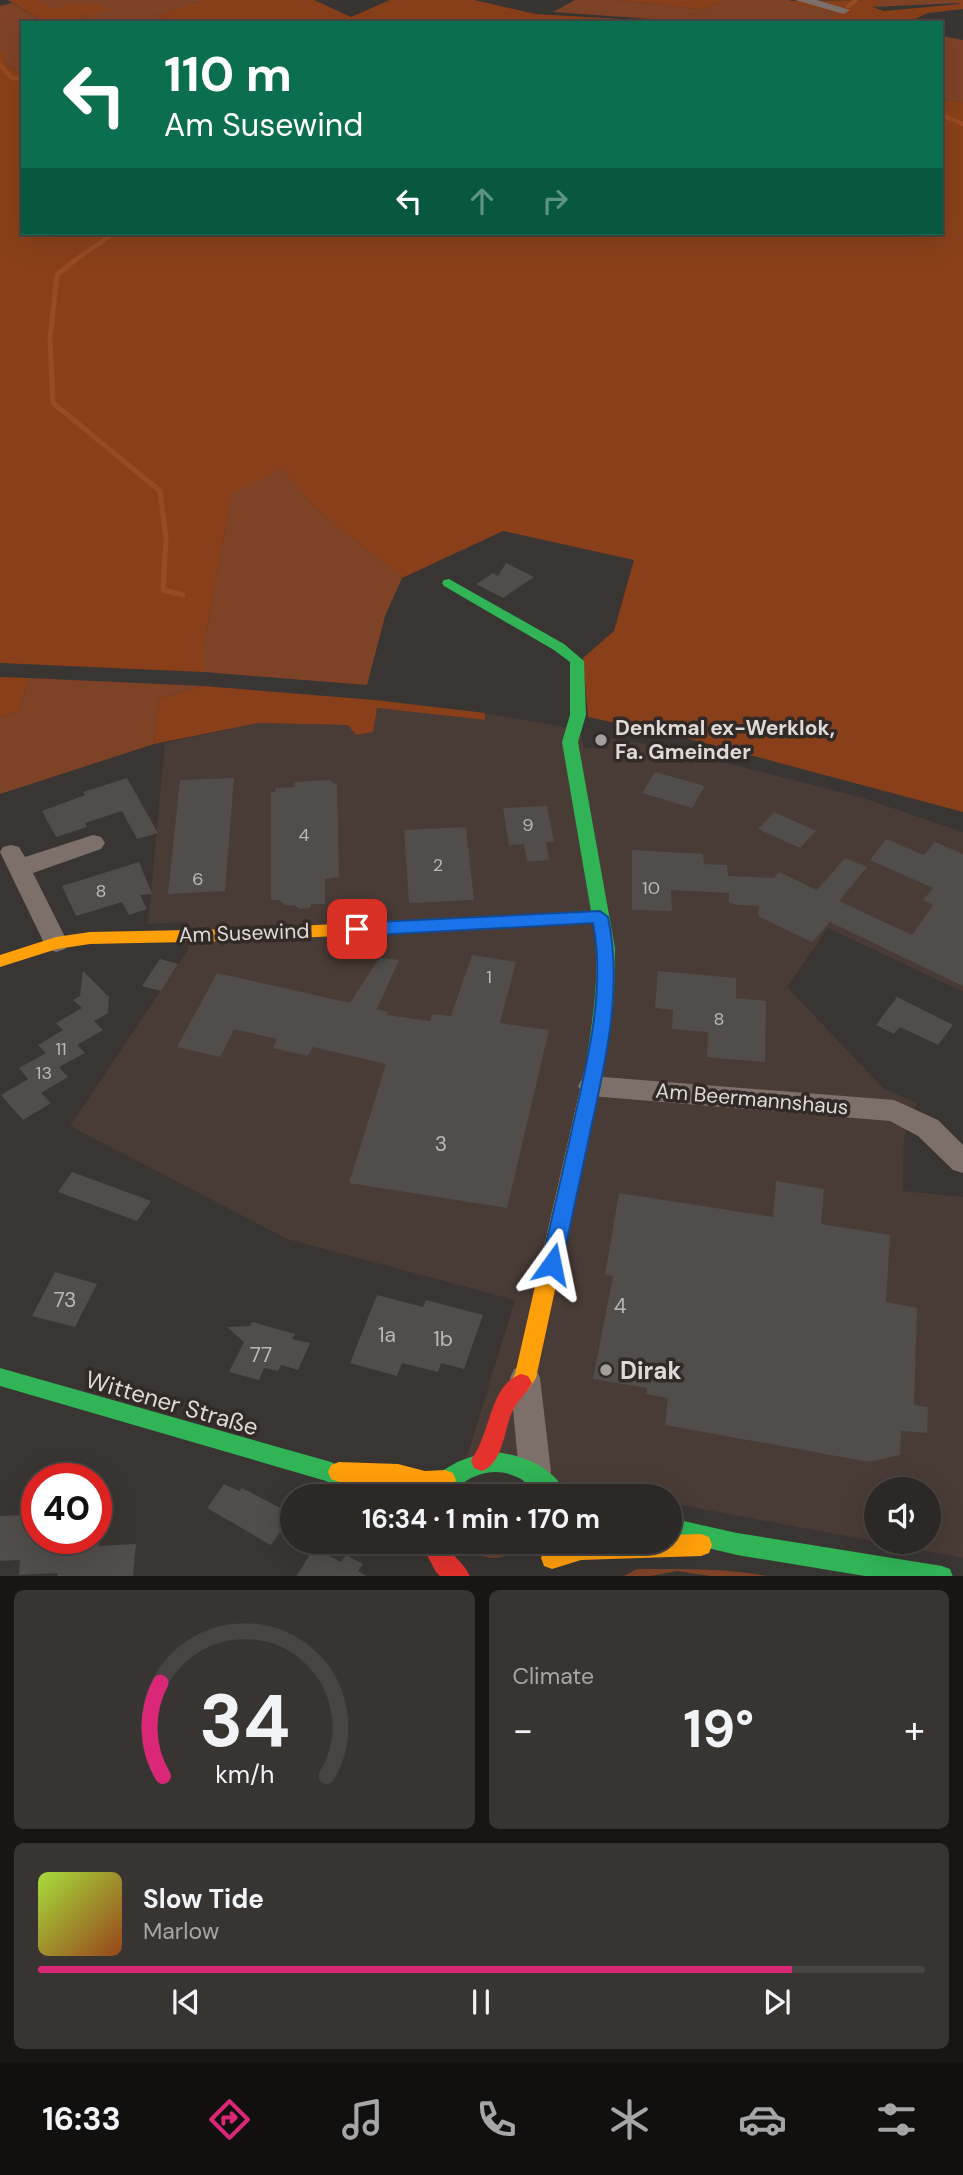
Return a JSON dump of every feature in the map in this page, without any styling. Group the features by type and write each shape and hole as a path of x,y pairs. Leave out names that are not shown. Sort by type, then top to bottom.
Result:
{"street":[{"path":"802,0 844,10"},
{"path":"449,583 559,647 577,662 578,715 570,742 606,948 606,999 591,1086 525,1378 531,1408 530,1438 535,1472"},
{"path":"56,943 15,861 31,863 93,843"},
{"name":"Am Susewind","path":"0,961 56,943 104,938 264,934 600,917"},
{"name":"Am Beermannshaus","path":"591,1086 894,1111 928,1128 963,1162"},
{"name":"Wittener Straße","path":"0,1377 331,1472 354,1484"},
{"path":"482,1461 489,1450 504,1405 525,1378"},
{"path":"442,1484 456,1471 482,1461 501,1460 519,1464 535,1472 548,1484"},
{"name":"Wittener Straße","path":"331,1472 398,1474 425,1481 445,1480"},
{"path":"682,1531 737,1544 936,1576"},
{"path":"682,1546 737,1544"},
{"path":"438,1554 443,1564 458,1576"},
{"path":"553,1554 547,1564 569,1554"}],"shaded area":[{"path":"8,0 42,0 53,10 83,3 113,10 81,17 88,21 42,21"},
{"path":"42,0 205,0 158,15 172,21 87,21 80,17 111,9 53,10"},
{"path":"205,0 314,0 351,17 390,0 474,0 536,14 655,21 172,21 157,15"},
{"path":"575,0 618,0 704,10 724,0 788,0 839,13 831,21 678,21 553,12"},
{"path":"618,0 724,0 704,10"},
{"path":"880,0 957,0 960,3 871,7"},
{"path":"880,0 872,7 884,11 960,4 957,0 963,0 963,9 928,13 913,20 831,21 838,13 787,1"},
{"path":"12,3 42,21 21,21 21,75 6,64 4,53 0,52 0,6"},
{"path":"943,36 963,40 963,103 943,99"},
{"path":"0,52 4,52 6,64 21,75 21,235 943,235 943,99 963,103 963,812 686,738 588,717 583,658 614,631 634,560 503,531 402,578 315,508 282,469 232,493 204,645 204,672 0,663"},
{"path":"282,469 315,508 402,578 385,616 367,685 204,672 204,645 232,492"},
{"path":"0,677 29,678 19,711 0,717"},
{"path":"29,678 203,686 159,698 154,744 0,794 0,717 19,711"},
{"path":"203,686 375,700 485,713 485,720 377,708 373,732 356,735 348,725 258,723 154,744 159,698"},
{"path":"377,708 485,720 485,713 580,730 584,748 607,749 612,738 671,749 860,797 963,832 963,992 828,928 787,987 884,1089 917,1103 904,1138 903,1191 963,1197 963,1558 941,1554 941,1477 864,1477 864,1540 682,1505 682,1484 573,1484 465,1463 515,1300 287,1239 70,1126 188,950 188,922 148,924 165,743 258,723 348,725 372,732"},
{"path":"477,1554 511,1554 503,1557"},
{"path":"637,1569 686,1569 767,1576 710,1576 677,1571 651,1576 624,1576"}],"building":[{"path":"506,563 534,577 503,598 476,584 493,573 498,576"},
{"path":"655,772 705,786 692,808 642,793"},
{"path":"127,778 158,833 137,839 122,811 85,823 87,827 56,837 42,811 85,795 83,792"},
{"path":"234,778 225,891 168,894 180,780"},
{"path":"329,780 337,785 339,877 325,879 325,904 311,904 310,908 300,909 271,900 271,792 275,792 276,788 294,787 295,782"},
{"path":"547,806 554,842 546,842 549,860 527,862 524,844 509,845 503,808"},
{"path":"774,812 816,831 800,848 758,829"},
{"path":"466,827 474,900 409,903 404,830"},
{"path":"886,839 924,855 935,842 963,854 963,986 830,922 812,942 758,916 759,906 729,902 729,893 671,890 672,911 632,910 632,850 703,854 704,864 727,865 728,876 774,878 779,872 817,890 845,858 867,867 839,901 912,935 933,905 923,900 933,888 870,860"},
{"path":"139,862 152,894 140,895 147,909 129,915 122,902 76,916 62,886"},
{"path":"472,955 516,962 500,1023 549,1030 507,1208 349,1183 386,1064 313,1047 308,1056 273,1048 277,1039 234,1029 220,1057 177,1047 217,973 350,1003 379,958 399,960 377,1009 388,1012 387,1015 430,1021 432,1014 451,1016"},
{"path":"160,959 178,964 161,991 142,986"},
{"path":"83,971 109,997 108,1013 94,1021 103,1030 77,1045 85,1053 59,1067 68,1077 41,1093 51,1103 23,1120 1,1095 28,1079 19,1068 46,1053 38,1045 63,1030 56,1023 82,1008 73,1000 80,996"},
{"path":"658,971 736,978 736,998 766,1001 765,1062 707,1057 708,1032 672,1029 673,1010 655,1008"},
{"path":"897,997 953,1025 938,1045 900,1027 894,1034 876,1025"},
{"path":"72,1172 151,1201 137,1221 58,1192"},
{"path":"776,1181 824,1189 821,1224 890,1235 886,1302 917,1308 914,1405 928,1407 927,1433 901,1431 900,1455 869,1462 665,1425 668,1398 646,1394 647,1388 593,1379 613,1276 605,1275 619,1193 773,1217"},
{"path":"55,1272 97,1284 75,1327 32,1316"},
{"path":"377,1295 423,1307 426,1300 483,1315 464,1369 441,1363 438,1372 402,1363 397,1376 350,1363"},
{"path":"252,1322 295,1334 292,1339 310,1343 298,1370 281,1365 278,1371 264,1368 259,1380 229,1372 244,1342 227,1327 250,1326"},
{"path":"224,1484 239,1491 242,1488 280,1508 280,1532 271,1545 207,1508"},
{"path":"21,1515 21,1554 112,1554 112,1545 136,1544 133,1576 57,1576 58,1573 19,1575 20,1560 0,1561 0,1516"},
{"path":"310,1554 326,1554 341,1562 346,1555 363,1564 358,1571 366,1576 297,1576"}],"waterway":[{"path":"848,6 856,0"},
{"path":"0,65 12,78 21,79"},
{"path":"943,115 963,124"},
{"path":"71,263 111,235"},
{"path":"74,261 57,275 50,339 53,403 160,491 166,538 163,590 183,595"}],"traffic: fast":[{"path":"449,583 559,647 577,661 578,715 570,742 606,948 605,999 595,1063"},
{"path":"394,927 600,917"},
{"path":"0,1377 331,1472 354,1484"},
{"path":"445,1484 463,1470 495,1462 527,1470 545,1484"},
{"path":"682,1531 737,1544 936,1576"}],"traffic: slow":[{"path":"0,961 56,943 90,938 238,935 394,927"},
{"path":"521,1383 525,1378 595,1063"},
{"path":"339,1472 398,1474 425,1481 445,1480"},
{"path":"552,1558 581,1549 701,1545"}],"traffic: jam":[{"path":"482,1461 489,1450 504,1405 521,1383"},
{"path":"438,1554 444,1564 458,1576"}],"place":[{"name":"Denkmal ex-Werklok, Fa. Gmeinder","path":"601,740"},
{"name":"Dirak","path":"606,1370"}],"route":[{"path":"357,929 600,917 606,948 606,999 591,1086 552,1264"}]}
